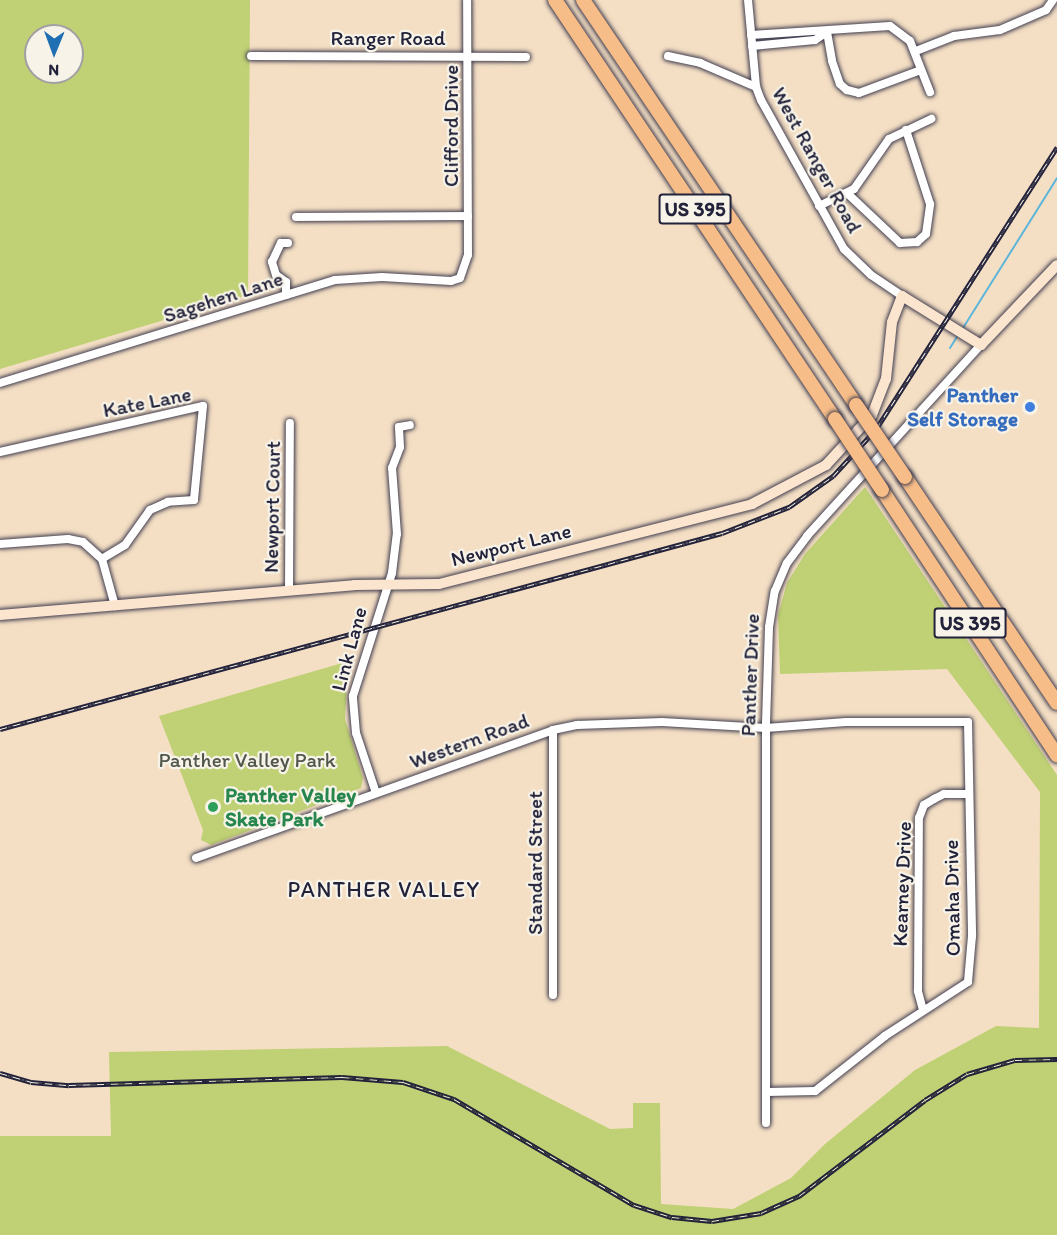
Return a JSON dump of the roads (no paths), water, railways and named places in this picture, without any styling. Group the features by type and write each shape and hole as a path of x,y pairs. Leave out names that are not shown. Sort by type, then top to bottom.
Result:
{"highway":[{"name":"US 395","path":"555,0 1057,755"},
{"name":"US 395","path":"583,0 1057,703"}],"street":[{"name":"Clifford Drive","path":"460,278 467,260 469,56 467,0"},
{"path":"748,0 756,87"},
{"path":"916,51 954,36 1000,30 1046,10 1053,0"},
{"path":"751,35 813,29 827,32 890,26 902,31 916,51 930,92"},
{"path":"752,46 815,40 827,32"},
{"path":"827,32 832,61 840,84 847,90 860,93 921,70"},
{"name":"Ranger Road","path":"251,56 526,57"},
{"name":"West Ranger Road","path":"668,56 700,63 756,87 819,206 854,261 903,296 981,345"},
{"path":"819,206 854,189 889,139 931,119"},
{"path":"847,193 900,243 917,242 926,234 930,204 906,130"},
{"name":"Clifford Drive","path":"296,217 468,216"},
{"path":"286,295 286,282 276,275 272,262 281,243 288,243"},
{"name":"Panther Drive","path":"766,1123 766,728 770,614 787,563 825,514 1057,265"},
{"name":"Sagehen Lane","path":"0,384 286,295 348,278 451,281 460,278"},
{"name":"Newport Lane","path":"0,615 289,591 439,584 745,506 807,478 840,453 872,415 885,385 892,322 903,296"},
{"name":"Kate Lane","path":"0,452 203,405 194,500 168,502 150,510 125,545 102,559"},
{"name":"Newport Court","path":"289,591 291,423"},
{"name":"Link Lane","path":"376,793 356,732 352,704 358,671 392,573 397,534 392,468 400,447 399,427 410,425"},
{"path":"0,544 75,539 90,546 102,559 115,606"},
{"name":"Western Road","path":"196,858 553,730 619,722 766,728 846,722"},
{"name":"Omaha Drive","path":"767,1092 815,1090 923,1010 968,982 972,936 968,723 846,722"},
{"name":"Standard Street","path":"553,730 553,995"},
{"name":"Kearney Drive","path":"923,1010 918,991 919,818 924,805 944,794 969,794"}],"waterway":[{"path":"963,328 1057,178"},
{"path":"950,348 958,335"}],"railway":[{"path":"0,729 722,533 789,507 833,476 876,429 1057,147"},
{"path":"0,1073 31,1082 69,1085 342,1077 403,1082 454,1099 634,1205 672,1217 712,1221 761,1213 799,1196 925,1100 967,1074 1015,1060 1057,1059"}],"place":[{"name":"Panther Self Storage","path":"1030,407"},
{"name":"Panther Valley Skate Park","path":"213,807"}],"district":[{"name":"PANTHER VALLEY","path":"384,890"}],"park label":[{"name":"Panther Valley Park","path":"247,760"}]}
